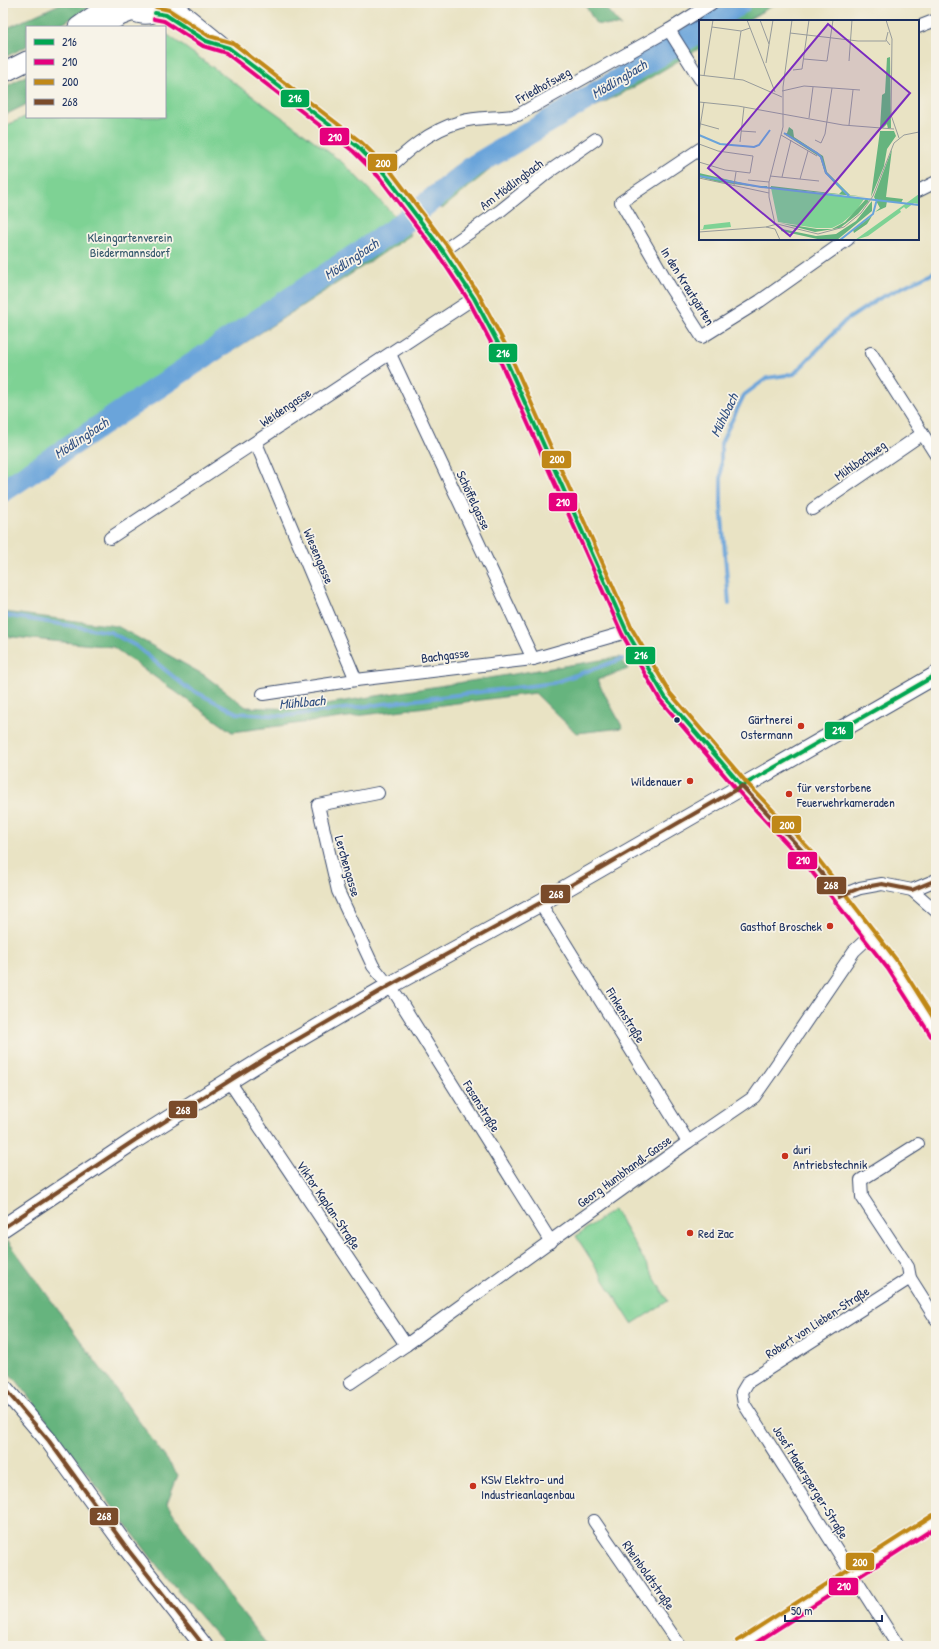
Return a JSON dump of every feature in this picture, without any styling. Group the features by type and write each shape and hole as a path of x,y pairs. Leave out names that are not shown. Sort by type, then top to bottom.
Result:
{"main road":[{"path":"79,26 112,3"},
{"path":"102,26 120,16 129,7 144,15 160,8"},
{"path":"3,73 26,62"}],"street":[{"path":"174,3 229,48 357,146 384,173 428,230 474,298 500,349 627,632 665,697 742,786 810,859 840,896 893,966 936,1033"},
{"name":"Friedhofsweg","path":"384,173 416,145 432,134 460,121 506,118 518,115 669,30 712,3"},
{"path":"160,8 166,16 206,41 229,48"},
{"path":"919,27 936,20"},
{"path":"669,30 699,77"},
{"name":"Am Mödlingbach","path":"443,251 500,211 547,173 596,139"},
{"name":"In den Krautgärten","path":"699,150 621,202 670,287 702,337 760,301 847,240"},
{"path":"919,190 936,182"},
{"name":"Weidengasse","path":"110,538 474,298"},
{"path":"871,353 936,455"},
{"name":"Schöffelgasse","path":"390,354 533,659"},
{"name":"Mühlbachweg","path":"813,509 922,434"},
{"name":"Wiesengasse","path":"256,443 356,680"},
{"name":"Bachgasse","path":"263,694 356,680 533,659 627,632"},
{"path":"3,1228 135,1140 269,1056 389,986 540,903 936,675"},
{"name":"Lerchengasse","path":"378,792 318,805 338,891 373,966 389,986"},
{"path":"912,890 936,880"},
{"path":"840,896 860,888 882,884 912,890 936,911"},
{"name":"Finkenstraße","path":"540,903 688,1142"},
{"name":"Georg Humbhandl-Gasse","path":"350,1383 551,1242 688,1142 754,1097 854,951 870,936"},
{"name":"Fasanstraße","path":"389,986 397,996 551,1242"},
{"name":"Viktor Kaplan-Straße","path":"229,1081 406,1345"},
{"path":"918,1144 861,1180 862,1197 908,1267 910,1278 936,1319"},
{"name":"Robert von Lieben-Straße","path":"742,1392 748,1382 910,1278"},
{"path":"3,1387 49,1441 129,1551 204,1646"},
{"name":"Josef Madersperger-Straße","path":"742,1392 744,1404 898,1646"},
{"name":"Rheinboldtstraße","path":"594,1520 680,1646"},
{"path":"740,1646 936,1520"}],"green space":[{"path":"62,3 95,4 59,26 26,26 26,46 3,58 3,30"},
{"path":"584,3 601,3 621,26 596,24"},
{"path":"726,3 777,3 748,20 700,20"},
{"path":"699,21 699,49 638,85 521,144 442,209 425,191 455,167 647,55"},
{"name":"Kleingartenverein Biedermannsdorf","path":"166,34 343,163 395,216 301,283 3,481 3,127 26,116 26,118 166,118"},
{"path":"26,76 26,104 3,116 3,88"},
{"path":"395,216 411,235 3,500 3,481 301,283"},
{"path":"3,612 117,626 204,675 246,707 295,709 620,657 628,669 597,680 623,728 576,733 535,693 232,732 113,647 3,636"},
{"path":"614,1209 668,1301 632,1324 576,1236"},
{"path":"8,1241 178,1475 167,1504 234,1603 268,1646 226,1646 169,1581 17,1381 3,1368 3,1243"}],"waterway":[{"name":"Mödlingbach","path":"715,20 740,3"},
{"name":"Mödlingbach","path":"3,491 396,228 474,166 699,32"},
{"name":"Mühlbach","path":"729,604 721,505 721,443 744,395 767,378 794,374 845,321 880,298 936,271"},
{"name":"Mühlbach","path":"3,615 110,632 136,646 186,687 237,713 285,716 553,683 622,659"}],"transit line":[{"name":"200","path":"156,7 169,10 209,36 233,43 361,142 389,169 448,247 479,295 506,346 632,629 670,693 746,782 815,855 898,962 936,1022"},
{"name":"216","path":"155,13 166,15 206,41 229,48 357,146 384,173 443,251 474,298 501,349 627,632 665,697 742,786"},
{"name":"210","path":"154,19 164,21 203,46 226,53 353,151 379,177 438,254 469,301 496,352 622,634 660,700 737,790 805,863 888,969 931,1036"},
{"name":"216","path":"742,786 936,675"},
{"name":"268","path":"742,786 810,859 840,896"},
{"name":"268","path":"3,1228 135,1140 269,1056 389,986 540,903 742,786"},
{"name":"268","path":"840,896 860,888 882,884 912,890 936,880"},
{"name":"268","path":"3,1387 49,1441 129,1551 204,1646"},
{"name":"200","path":"737,1641 933,1515"},
{"name":"210","path":"751,1646 936,1527"}],"place":[{"name":"Gärtnerei Ostermann","path":"801,726"},
{"name":"Wildenauer","path":"690,781"},
{"name":"für verstorbene Feuerwehrkameraden","path":"789,794"},
{"name":"Gasthof Broschek","path":"830,926"},
{"name":"duri Antriebstechnik","path":"785,1156"},
{"name":"Red Zac","path":"690,1233"},
{"name":"KSW Elektro- und Industrieanlagenbau","path":"473,1486"}]}
